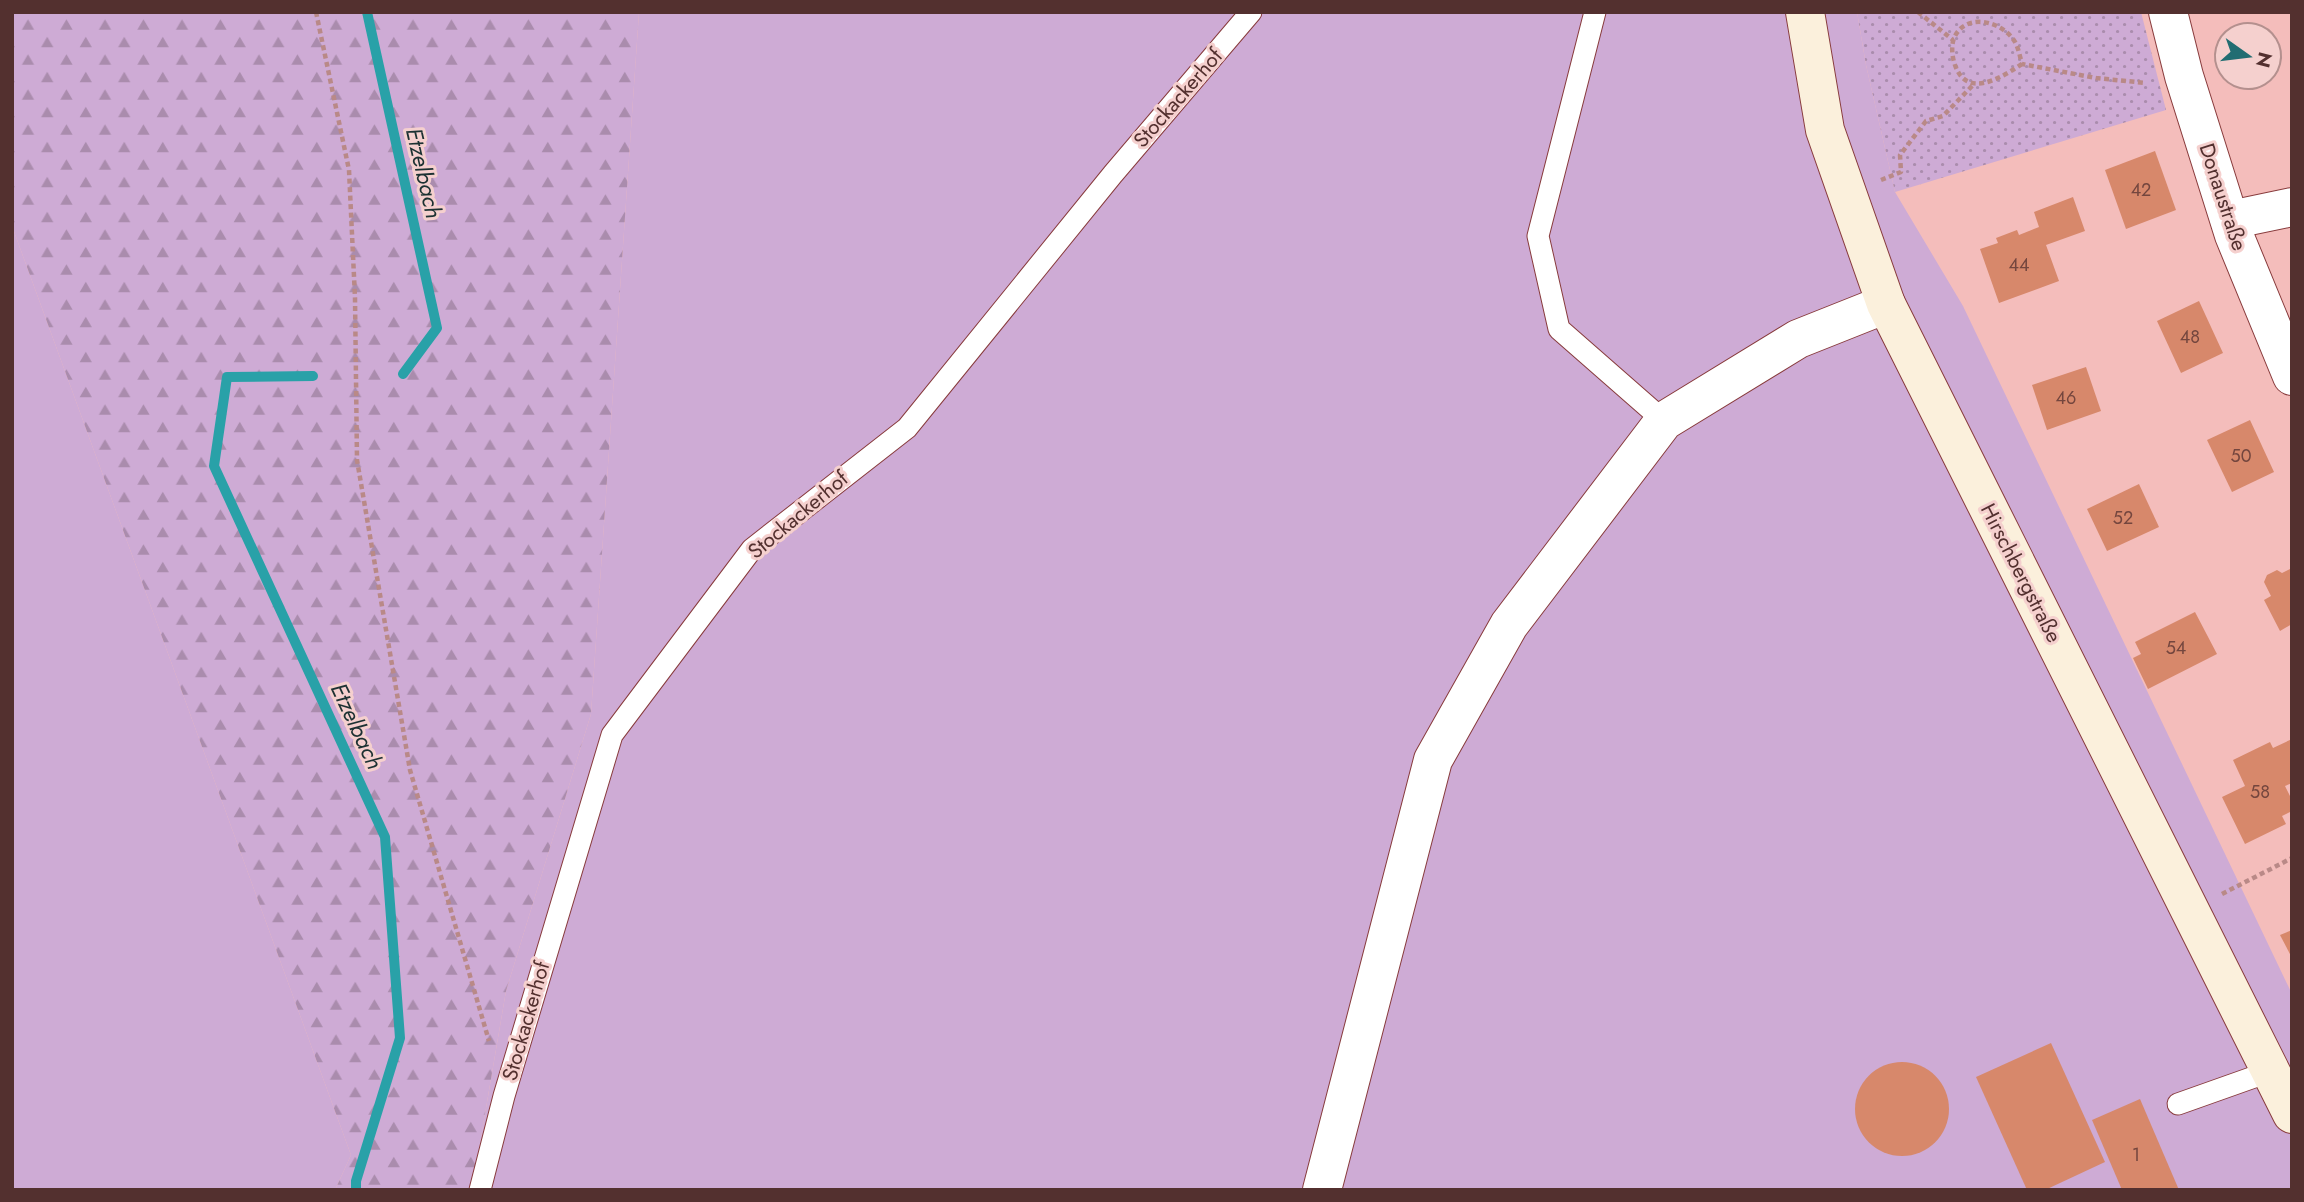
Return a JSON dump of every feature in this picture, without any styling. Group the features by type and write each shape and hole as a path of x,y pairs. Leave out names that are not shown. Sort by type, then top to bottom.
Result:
{"street":[{"name":"Hirschbergstraße","path":"1805,12 1825,130 1886,304 2292,1114"},
{"name":"Donaustraße","path":"2168,12 2184,76 2230,220 2292,376"},
{"path":"2230,220 2292,207"},
{"path":"1322,1190 1433,760 1509,625 1664,421 1798,340 1886,304"}],"lane":[{"name":"Stockackerhof","path":"480,1190 504,1096 612,735 752,549 907,428 1113,174 1251,12"},
{"path":"1595,12 1538,236 1559,329 1664,421"},
{"path":"2178,1104 2270,1071"}],"path":[{"path":"316,12 349,170 355,298 357,460 408,756 504,1096"},
{"path":"1918,12 1953,40"},
{"path":"1974,84 1963,78 1955,66 1952,52 1953,40 1959,30 1969,24 1983,21 1994,23 2013,39 2022,64"},
{"path":"1873,183 1901,172 1900,155 1926,121 1943,116 1974,84 1998,80 2022,64 2096,78 2159,84"},
{"path":"2212,899 2292,858"}],"green space":[{"path":"12,12 639,12 591,714 506,991 472,1190 335,1190 351,1155 12,226"},
{"path":"639,12 1857,12 1866,65 1895,192 1963,306 2292,994 2292,1190 472,1190 506,991 591,714"},
{"path":"1857,12 2141,12 2166,110 1895,192 1866,65"},
{"path":"12,226 351,1155 335,1190 12,1190"}],"building":[{"path":"2155,151 2176,210 2126,229 2105,170"},
{"path":"2073,197 2085,231 2046,245 2059,281 1999,303 1980,249 1998,243 1996,238 2017,230 2019,235 2039,227 2034,212"},
{"path":"2199,301 2223,353 2181,373 2157,321"},
{"path":"2086,367 2101,411 2047,430 2032,385"},
{"path":"2250,420 2274,472 2232,492 2207,440"},
{"path":"2139,484 2159,527 2107,551 2087,509"},
{"path":"2292,568 2292,624 2280,631 2264,600 2271,596 2264,582 2267,575 2277,570 2282,573"},
{"path":"2195,612 2217,654 2148,689 2133,658 2141,654 2135,642"},
{"path":"2292,739 2292,783 2285,786 2292,800 2292,811 2282,816 2286,824 2245,844 2222,797 2245,786 2233,760 2270,742 2273,748"},
{"path":"2292,930 2292,958 2280,935"},
{"path":"2051,1043 2105,1162 2045,1190 2027,1190 1976,1077"},
{"path":"1902,1062 1920,1066 1935,1076 1945,1091 1949,1109 1945,1127 1935,1142 1920,1152 1902,1156 1884,1152 1869,1142 1859,1127 1855,1109 1859,1091 1869,1076 1884,1066"},
{"path":"2140,1099 2179,1190 2122,1190 2092,1120"}],"waterway":[{"name":"Etzelbach","path":"367,12 437,328 403,374"},
{"name":"Etzelbach","path":"313,376 227,377 214,466 385,837 400,1038 356,1181 356,1190"}]}
